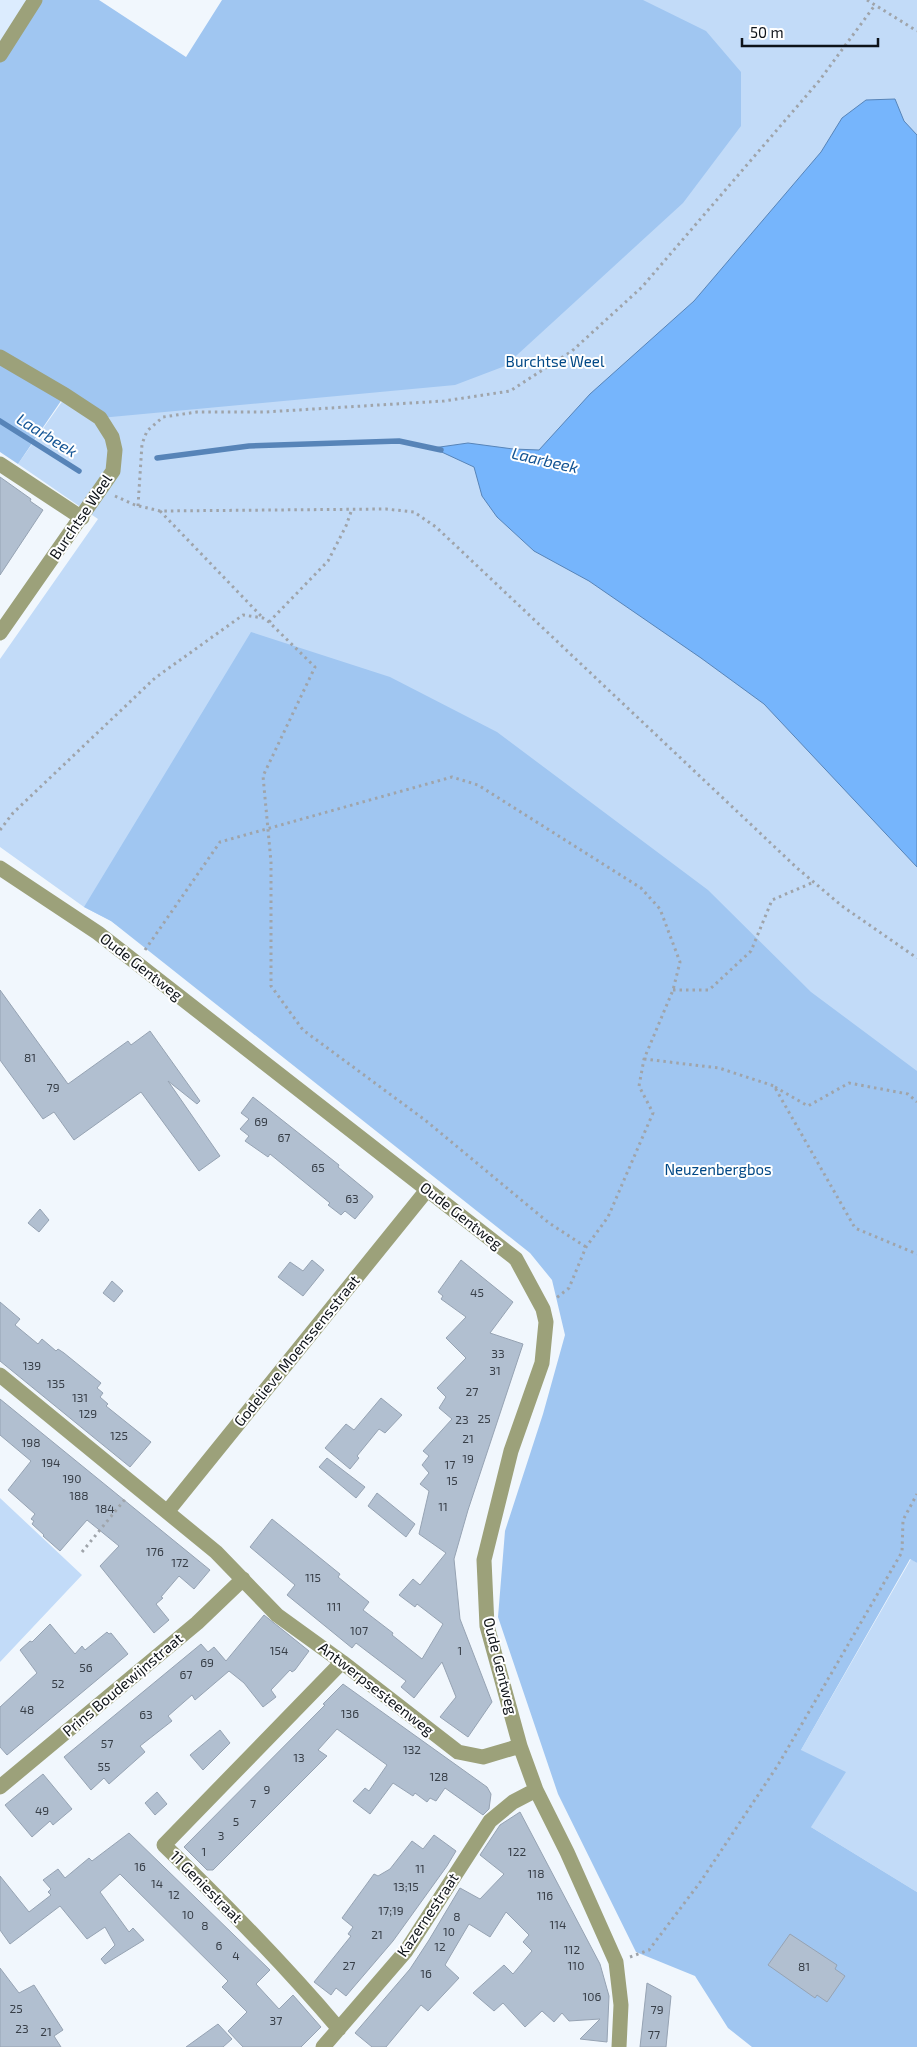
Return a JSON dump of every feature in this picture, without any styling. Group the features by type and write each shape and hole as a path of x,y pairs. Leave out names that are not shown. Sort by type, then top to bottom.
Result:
{"street":[{"path":"0,55 35,0"},
{"name":"Burchtse Weel","path":"0,356 100,418 112,436 115,450 113,471 0,633"},
{"path":"0,464 82,518"},
{"name":"Oude Gentweg","path":"0,868 98,933 516,1259 544,1309 546,1322 542,1363 510,1451 484,1560 487,1626 520,1746"},
{"name":"Godelieve Moenssensstraat","path":"167,1512 428,1190"},
{"name":"Antwerpsesteenweg","path":"0,1375 216,1552 277,1615 342,1662 458,1752 483,1757 520,1746"},
{"name":"Prins Boudewijnstraat","path":"0,1787 197,1624 243,1579"},
{"name":"11 Geniestraat","path":"338,2029 304,1987 217,1896 164,1845 342,1662"},
{"path":"520,1746 536,1790 567,1852 616,1962 621,2005 619,2047"},
{"name":"Kazernestraat","path":"326,2046 338,2029 406,1951 490,1821 513,1802 536,1790"}],"path":[{"path":"867,0 917,31"},
{"path":"138,506 142,444 147,431 163,417 197,412 265,412 444,401 510,391 572,351 649,280 819,81 875,6"},
{"path":"101,490 138,506 160,511 386,509 414,512 436,526 814,882 842,906 917,958"},
{"path":"269,622 328,561 346,526 352,509"},
{"path":"160,511 262,618 269,622 315,667 263,776 271,862 271,986 303,1030 425,1120 549,1223 586,1247"},
{"path":"0,830 13,813 154,678 243,615 262,618"},
{"path":"137,963 220,842 452,777 478,785 641,888 660,909 680,962 673,990 644,1059 639,1086 653,1113 608,1218 586,1247 569,1288 544,1309"},
{"path":"673,990 708,990 750,952 772,900 814,882"},
{"path":"644,1059 719,1068 774,1086 808,1106 849,1082 908,1094 917,1102"},
{"path":"774,1086 855,1228 917,1254"},
{"path":"82,1552 136,1486"},
{"path":"616,1962 649,1950 701,1882 778,1765 902,1552 903,1520 917,1494"}],"shaded area":[{"path":"0,0 35,0 0,55"}],"green space":[{"path":"35,0 99,0 186,57 222,0 643,0 706,31 741,72 741,126 683,203 505,366 455,385 100,418 65,395 18,464 0,452 0,55"},
{"name":"Burchtse Weel","path":"345,0 917,0 917,1479 111,921 84,907 0,847 0,659 98,519 18,464"},
{"name":"Neuzenbergbos","path":"251,632 390,677 497,732 708,890 811,992 917,1071 917,1563 910,1559 801,1750 846,1772 811,1827 917,1892 917,2047 752,2047 728,2028 695,1976 636,1952 558,1794 498,1617 505,1531 543,1414 565,1335 552,1280 530,1253 111,921 84,907"},
{"path":"0,1498 82,1575 0,1662"},
{"path":"911,1559 917,1563 917,1892 811,1827 801,1750"}],"water":[{"path":"895,99 904,121 917,135 917,867 764,704 589,581 534,551 497,517 482,496 474,467 433,448 468,443 513,449 539,450 590,394 694,301 821,152 842,118 866,100"}],"building":[{"path":"0,477 43,510 0,575"},
{"path":"0,990 68,1084 128,1041 131,1045 150,1031 200,1101 197,1104 168,1081 220,1156 199,1171 141,1092 74,1140 54,1112 43,1119 0,1060"},
{"path":"253,1097 339,1165 338,1167 372,1195 373,1197 355,1219 345,1211 341,1215 328,1205 330,1203 270,1154 268,1157 245,1141 249,1136 240,1129 249,1119 241,1113"},
{"path":"40,1209 49,1220 39,1232 28,1223"},
{"path":"312,1260 324,1270 303,1296 278,1277 290,1262 303,1271"},
{"path":"461,1260 513,1302 490,1333 523,1344 468,1510 454,1559 460,1619 492,1702 468,1737 440,1717 456,1697 442,1662 414,1698 401,1687 406,1681 356,1643 352,1648 287,1595 295,1585 250,1547 272,1519 340,1574 338,1577 369,1602 363,1610 422,1659 443,1624 417,1604 415,1607 399,1595 413,1579 420,1585 446,1553 419,1534 429,1491 420,1484 429,1473 422,1465 429,1456 423,1451 452,1419 439,1408 446,1397 437,1388 466,1358 446,1338 466,1317 441,1299 443,1296 438,1292"},
{"path":"112,1281 123,1291 114,1302 103,1293"},
{"path":"0,1302 20,1319 15,1325 38,1344 42,1339 56,1351 58,1349 64,1353 101,1383 97,1388 103,1393 100,1397 108,1404 106,1406 151,1442 130,1467 0,1361"},
{"path":"381,1398 402,1415 385,1433 379,1429 357,1456 359,1458 350,1469 325,1448 346,1424 354,1430"},
{"path":"0,1399 210,1570 194,1589 179,1576 161,1597 163,1598 156,1604 169,1620 154,1633 100,1566 119,1546 87,1520 60,1551 32,1524 34,1521 31,1519 35,1514 8,1490 31,1461 0,1435"},
{"path":"327,1458 365,1487 356,1498 319,1467"},
{"path":"377,1493 415,1524 406,1537 368,1506"},
{"path":"264,1615 309,1651 295,1670 292,1672 290,1670 271,1690 276,1697 263,1707 244,1683 229,1671 195,1700 192,1695 168,1716 172,1721 140,1746 145,1752 109,1784 104,1778 91,1790 64,1757 201,1644 208,1652 214,1647 226,1661"},
{"path":"50,1624 75,1654 82,1646 85,1650 107,1632 111,1633 128,1654 7,1755 0,1747 0,1707 37,1673 20,1650 30,1641 32,1642"},
{"path":"343,1684 487,1787 491,1794 489,1809 483,1815 445,1788 436,1801 430,1798 427,1802 415,1793 413,1796 393,1783 370,1814 353,1801 365,1788 369,1791 387,1765 337,1729 318,1750 327,1756 213,1870 207,1870 184,1847 325,1705 323,1704"},
{"path":"220,1730 230,1743 203,1770 190,1755"},
{"path":"43,1774 72,1809 53,1825 50,1821 32,1837 5,1805"},
{"path":"157,1792 167,1804 155,1815 145,1803"},
{"path":"520,1812 600,1964 609,1996 607,2042 580,2039 600,2019 569,2021 562,2013 554,2022 542,2011 525,2027 503,2003 494,2011 473,1993 504,1965 513,1974 532,1951 523,1942 529,1935 506,1912 490,1937 469,1924 445,1965 459,1978 428,2011 421,2005 386,2047 372,2047 355,2033 410,1969 460,1888 480,1899 504,1874 480,1855 500,1825"},
{"path":"129,1833 270,1970 256,1984 279,2009 293,1995 321,2027 301,2047 243,2047 228,2031 247,2012 222,1987 228,1981 120,1874 100,1892 129,1932 133,1928 144,1940 105,1964 101,1959 115,1945 105,1927 87,1939 60,1906 10,1944 0,1930 0,1876 29,1912 51,1895 48,1892 51,1889 43,1880 58,1869 65,1878 89,1858 92,1861"},
{"path":"434,1835 456,1851 447,1866 393,1941 346,1996 336,1988 331,1995 314,1982 351,1936 348,1934 353,1927 342,1918 374,1874 378,1876 390,1869 412,1841 423,1849"},
{"path":"790,1934 837,1965 835,1969 845,1976 827,2002 817,1995 815,1998 768,1965"},
{"path":"0,1968 19,1993 34,1985 63,2030 54,2036 61,2047 0,2047"},
{"path":"647,1983 671,1996 666,2047 640,2047"},
{"path":"218,2024 232,2039 223,2047 186,2047"}],"waterway":[{"name":"Laarbeek","path":"0,421 79,471"},
{"name":"Laarbeek","path":"157,458 249,446 399,441 441,450"}]}
